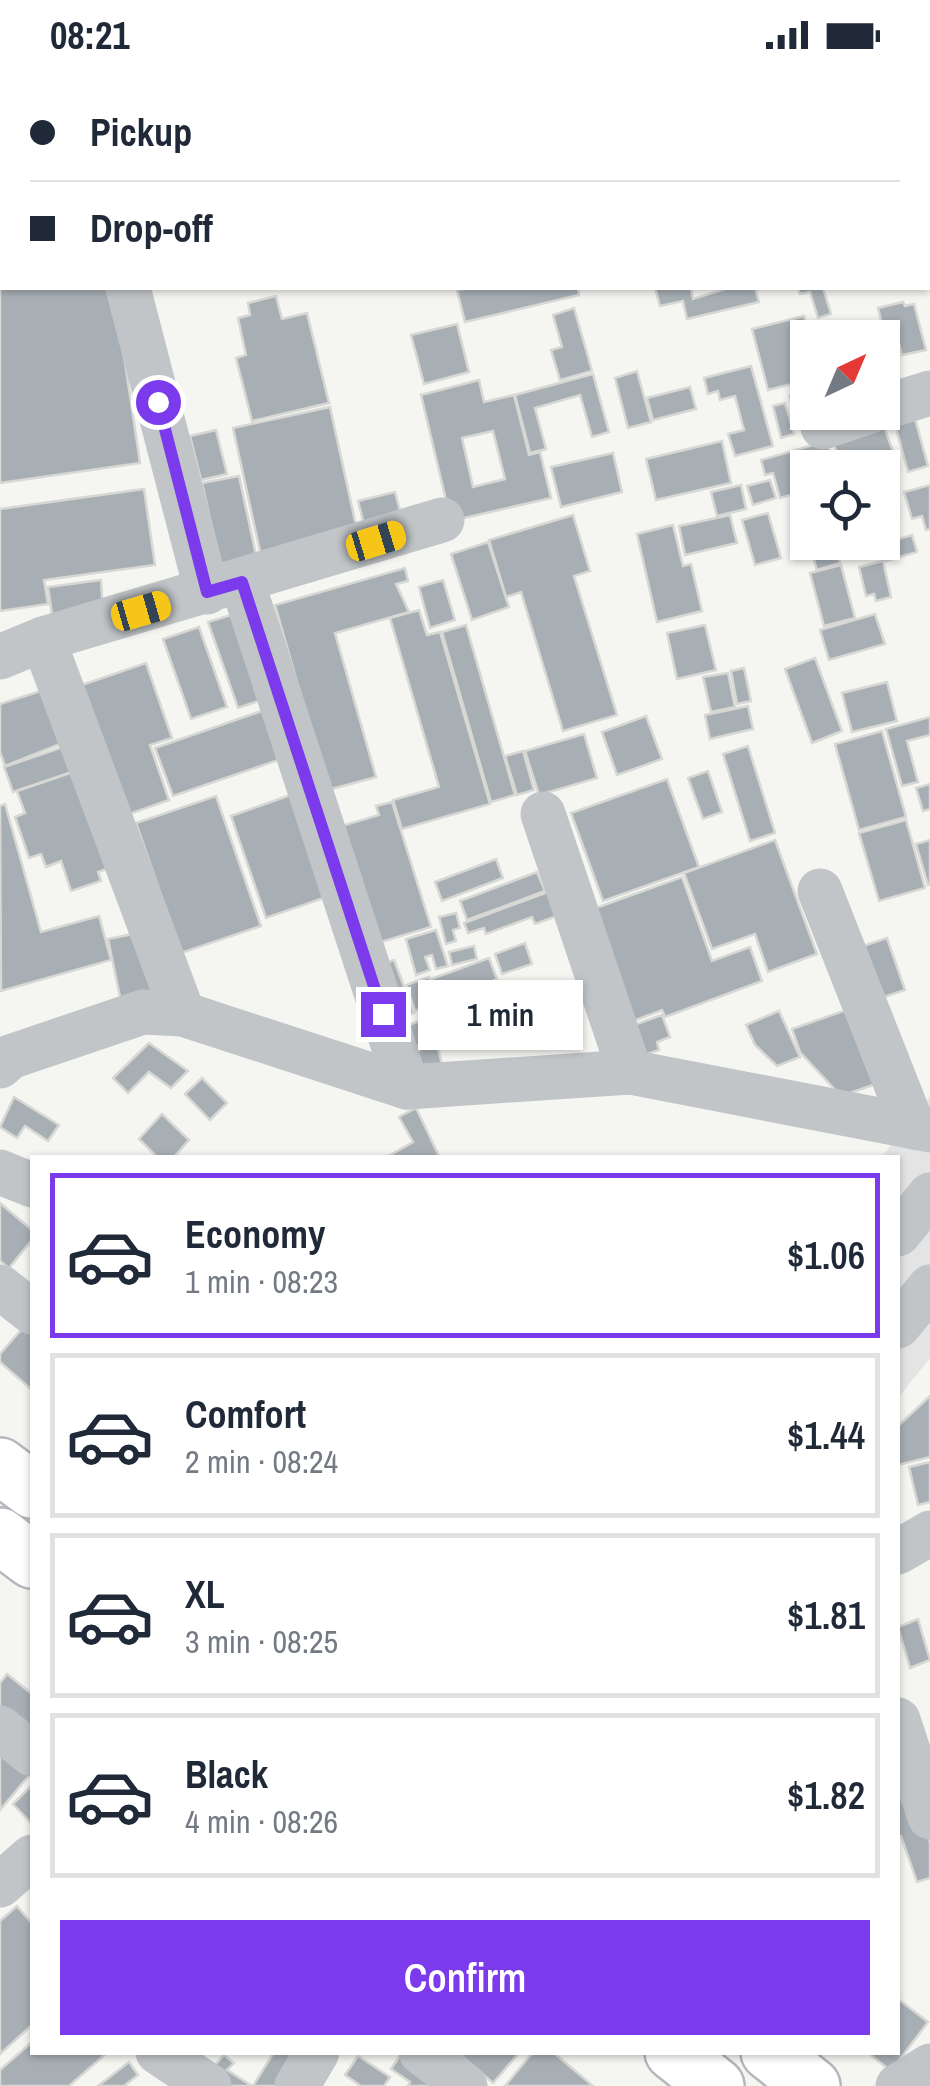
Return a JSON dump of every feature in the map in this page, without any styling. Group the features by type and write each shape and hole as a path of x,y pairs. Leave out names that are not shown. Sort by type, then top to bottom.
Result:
{"main road":[{"path":"0,1466 30,1488"},
{"path":"0,1536 30,1558"},
{"path":"677,2055 716,2086"},
{"path":"773,2055 812,2086"}],"street":[{"path":"129,290 224,587 406,1086"},
{"path":"900,402 930,392"},
{"path":"0,656 42,639 442,520"},
{"path":"42,639 184,1014"},
{"path":"544,814 630,1072"},
{"path":"820,891 922,1129"},
{"path":"0,1066 10,1057 143,1012 184,1014 406,1086 630,1072 922,1129"},
{"path":"0,1172 30,1184"},
{"path":"900,1232 930,1195"},
{"path":"900,1324 930,1287"},
{"path":"0,1288 30,1310"},
{"path":"900,1551 930,1533"},
{"path":"900,1726 928,1805"},
{"path":"0,1728 30,1752"},
{"path":"0,1884 30,1859"},
{"path":"162,2055 209,2086"},
{"path":"297,2086 315,2055"},
{"path":"426,2055 465,2086"},
{"path":"898,2086 930,2066"}],"shaded area":[{"path":"930,1096 930,1358 900,1396 900,1155 883,1155"}],"building":[{"path":"0,290 114,290 140,463 0,483"},
{"path":"457,290 578,290 579,295 465,322"},
{"path":"656,290 691,290 693,299 722,290 756,290 759,302 687,319 683,301 660,306"},
{"path":"799,290 824,290 831,314 818,318 810,292 800,294"},
{"path":"276,296 282,319 307,313 329,403 252,421 236,358 246,355 238,318 250,315 248,303"},
{"path":"903,302 905,306 914,304 926,350 902,355 900,320 881,320 878,308"},
{"path":"574,308 592,371 560,380 551,350 562,347 553,315"},
{"path":"804,316 805,320 790,320 790,384 768,390 752,329"},
{"path":"457,324 469,372 424,384 411,335"},
{"path":"751,366 773,446 735,456 728,434 744,430 735,396 720,400 718,391 708,394 704,378"},
{"path":"637,371 651,422 628,428 615,378"},
{"path":"593,374 609,432 592,437 580,395 535,408 546,449 530,453 515,395"},
{"path":"479,380 484,402 514,395 529,455 540,452 551,498 451,521 421,395","holes":["493,431 505,479 473,487 462,438"]},
{"path":"690,387 696,409 653,420 647,398"},
{"path":"785,403 794,434 781,438 773,406"},
{"path":"330,407 360,544 263,565 233,428"},
{"path":"914,415 928,466 908,472 896,430 900,430 900,419"},
{"path":"216,430 227,474 201,480 190,436"},
{"path":"857,430 885,430 892,450 836,450 832,439"},
{"path":"722,441 731,483 656,500 646,459"},
{"path":"827,441 829,450 796,450"},
{"path":"790,452 790,495 780,498 773,473 765,475 761,460"},
{"path":"613,453 622,492 561,507 551,467"},
{"path":"239,476 259,569 223,577 202,483"},
{"path":"770,480 776,498 753,505 747,486"},
{"path":"741,485 746,509 717,516 711,492"},
{"path":"930,485 930,529 926,530 922,516 912,519 904,492"},
{"path":"144,489 155,565 44,580 48,604 0,611 0,509"},
{"path":"395,492 402,518 365,528 358,501"},
{"path":"768,513 781,558 755,565 742,520"},
{"path":"573,515 590,571 574,576 617,715 563,731 521,592 506,597 489,540"},
{"path":"730,515 737,543 685,555 679,526"},
{"path":"673,525 683,566 691,564 702,611 657,622 637,534"},
{"path":"912,535 917,552 900,557 900,538"},
{"path":"488,542 509,607 472,620 451,554"},
{"path":"814,560 839,560 840,563 817,570"},
{"path":"883,561 891,597 876,601 874,594 866,596 859,567"},
{"path":"841,565 855,618 824,626 810,573"},
{"path":"405,568 408,581 396,584 409,612 335,633 376,777 328,790 275,605"},
{"path":"101,580 103,612 53,621 48,587"},
{"path":"443,580 455,620 430,628 419,587"},
{"path":"419,610 427,635 440,632 490,804 402,829 393,800 439,787 390,618"},
{"path":"244,611 273,696 238,708 208,622"},
{"path":"875,614 885,644 829,660 820,630"},
{"path":"466,625 515,795 491,802 442,632"},
{"path":"705,625 716,670 677,679 667,633"},
{"path":"199,627 227,707 191,719 163,639"},
{"path":"815,658 842,731 812,743 785,669"},
{"path":"146,663 172,738 150,745 169,800 118,818 73,688"},
{"path":"744,668 751,701 737,704 731,671"},
{"path":"728,673 735,707 711,712 703,677"},
{"path":"887,682 897,721 852,732 842,693"},
{"path":"50,688 70,740 5,766 0,752 0,704"},
{"path":"276,706 293,755 173,796 155,748"},
{"path":"748,706 753,729 710,739 705,715"},
{"path":"646,716 662,759 617,775 602,732"},
{"path":"930,717 930,735 907,741 918,782 902,786 886,729"},
{"path":"882,731 906,817 859,830 835,744"},
{"path":"584,734 597,778 539,795 525,751"},
{"path":"69,745 78,770 13,792 4,767"},
{"path":"748,746 775,833 750,841 723,754"},
{"path":"523,751 534,790 517,795 505,756"},
{"path":"82,769 117,865 98,872 101,881 71,891 61,861 46,867 41,854 29,858 15,817 25,813 17,791"},
{"path":"708,771 722,812 703,819 688,778"},
{"path":"667,779 699,867 603,901 571,813"},
{"path":"930,784 930,809 923,811 916,788"},
{"path":"299,792 335,894 266,918 231,816"},
{"path":"216,796 261,926 181,953 136,823"},
{"path":"392,802 431,927 374,944 338,827 379,815 376,806"},
{"path":"5,804 41,932 99,916 111,960 1,991 0,806"},
{"path":"906,820 925,888 879,901 859,833"},
{"path":"775,840 817,954 768,972 755,934 712,949 684,873"},
{"path":"930,840 930,884 928,885 916,844"},
{"path":"496,859 503,878 442,901 435,882"},
{"path":"537,872 545,891 467,920 460,901"},
{"path":"682,877 712,961 750,947 762,981 665,1017 662,1010 633,1021 593,909"},
{"path":"548,892 557,916 535,924 532,917 486,934 484,928 468,933 464,923"},
{"path":"456,913 460,928 453,930 456,941 446,944 439,917"},
{"path":"436,930 448,966 436,969 432,955 425,957 430,970 416,975 406,939"},
{"path":"148,931 163,1003 123,1011 108,939"},
{"path":"887,938 905,990 875,1000 857,948"},
{"path":"525,943 532,964 502,974 495,954"},
{"path":"474,946 477,959 452,965 449,952"},
{"path":"489,958 497,979 488,983 493,997 445,1015 431,979"},
{"path":"394,960 414,1013 400,1018 380,965"},
{"path":"429,977 439,1002 415,1011 406,985"},
{"path":"852,1008 879,1083 841,1096 800,1052 792,1029"},
{"path":"779,1011 800,1057 777,1066 755,1045 746,1025"},
{"path":"662,1015 670,1037 657,1042 659,1050 639,1057 628,1027"},
{"path":"430,1018 433,1029 419,1034 422,1044 405,1050 398,1028"},
{"path":"149,1043 188,1071 171,1088 149,1072 128,1093 113,1078"},
{"path":"437,1044 444,1073 411,1073 405,1054"},
{"path":"202,1078 227,1103 210,1120 185,1094"},
{"path":"14,1097 59,1125 48,1141 25,1126 17,1138 0,1127"},
{"path":"416,1108 439,1155 390,1155 413,1142 399,1117"},
{"path":"162,1114 189,1140 176,1155 155,1155 139,1139"},
{"path":"0,1203 30,1228 30,1242 9,1268 0,1261"},
{"path":"28,1322 30,1388 0,1362 0,1354"},
{"path":"930,1396 930,1457 900,1464 900,1424"},
{"path":"930,1462 930,1502 918,1505 909,1467"},
{"path":"918,1619 930,1660 910,1668 900,1626"},
{"path":"7,1674 30,1692 30,1734 0,1711 0,1683"},
{"path":"0,1739 30,1774 0,1810"},
{"path":"30,1787 30,1822 13,1804"},
{"path":"911,1788 930,1842 930,1878 917,1882 900,1836 900,1792"},
{"path":"17,1906 30,1922 30,2027 0,2054 0,1921"},
{"path":"900,2001 928,2022 891,2071 871,2055 900,2055"},
{"path":"30,2044 30,2055 105,2055 69,2086 0,2086 0,2070"},
{"path":"224,2055 234,2063 227,2070 252,2086 219,2086 205,2076"},
{"path":"272,2055 304,2055 284,2086 253,2086"},
{"path":"460,2055 517,2055 493,2083"},
{"path":"531,2055 557,2055 593,2086 505,2086"},
{"path":"358,2056 390,2077 384,2086 361,2086 345,2075"},
{"path":"399,2057 441,2086 408,2086 410,2082 391,2069"},
{"path":"129,2062 138,2075 124,2086 98,2086"}],"route":[{"path":"158,402 207,592 242,582 383,1014"}]}
